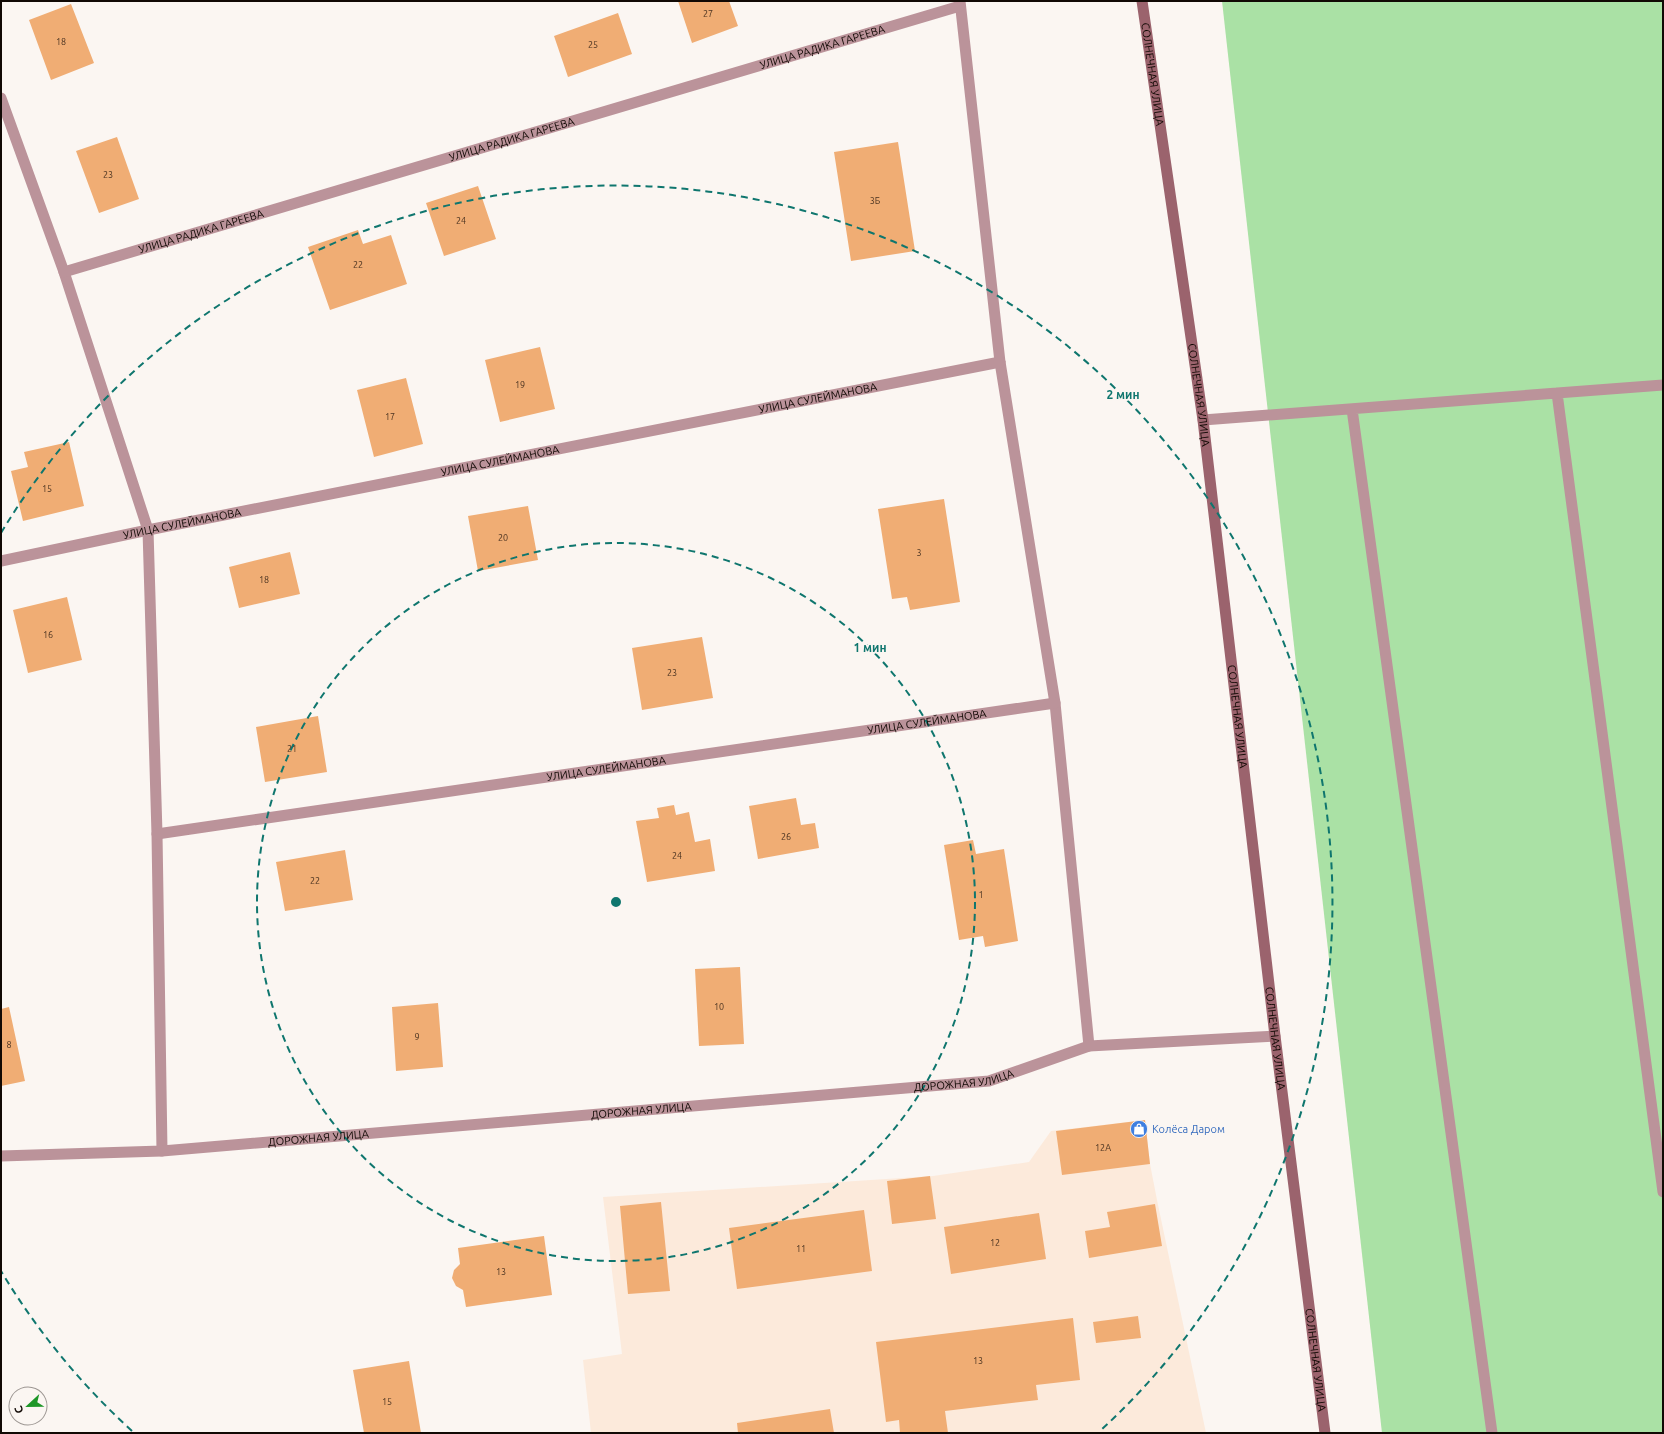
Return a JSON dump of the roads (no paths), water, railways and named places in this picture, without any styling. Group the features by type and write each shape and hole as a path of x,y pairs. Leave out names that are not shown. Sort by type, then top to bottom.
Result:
{"main road":[{"name":"СОЛНЕЧНАЯ УЛИЦА","path":"1142,1 1203,420 1275,1036 1325,1433"}],"street":[{"path":"960,3 1000,362 1055,703 1088,1046"},
{"name":"УЛИЦА РАДИКА ГАРЕЕВА","path":"64,272 960,3"},
{"path":"1,98 64,272 148,530 157,834 162,1151"},
{"name":"УЛИЦА СУЛЕЙМАНОВА","path":"1,560 1000,362"},
{"path":"1203,420 1663,385"},
{"path":"1557,393 1663,1192"},
{"path":"1352,409 1492,1433"},
{"name":"УЛИЦА СУЛЕЙМАНОВА","path":"157,834 1055,703"},
{"name":"ДОРОЖНАЯ УЛИЦА","path":"1,1156 162,1151 989,1081 1088,1046 1275,1036"}],"place":[{"name":"Колёса Даром","path":"1139,1129"}]}
